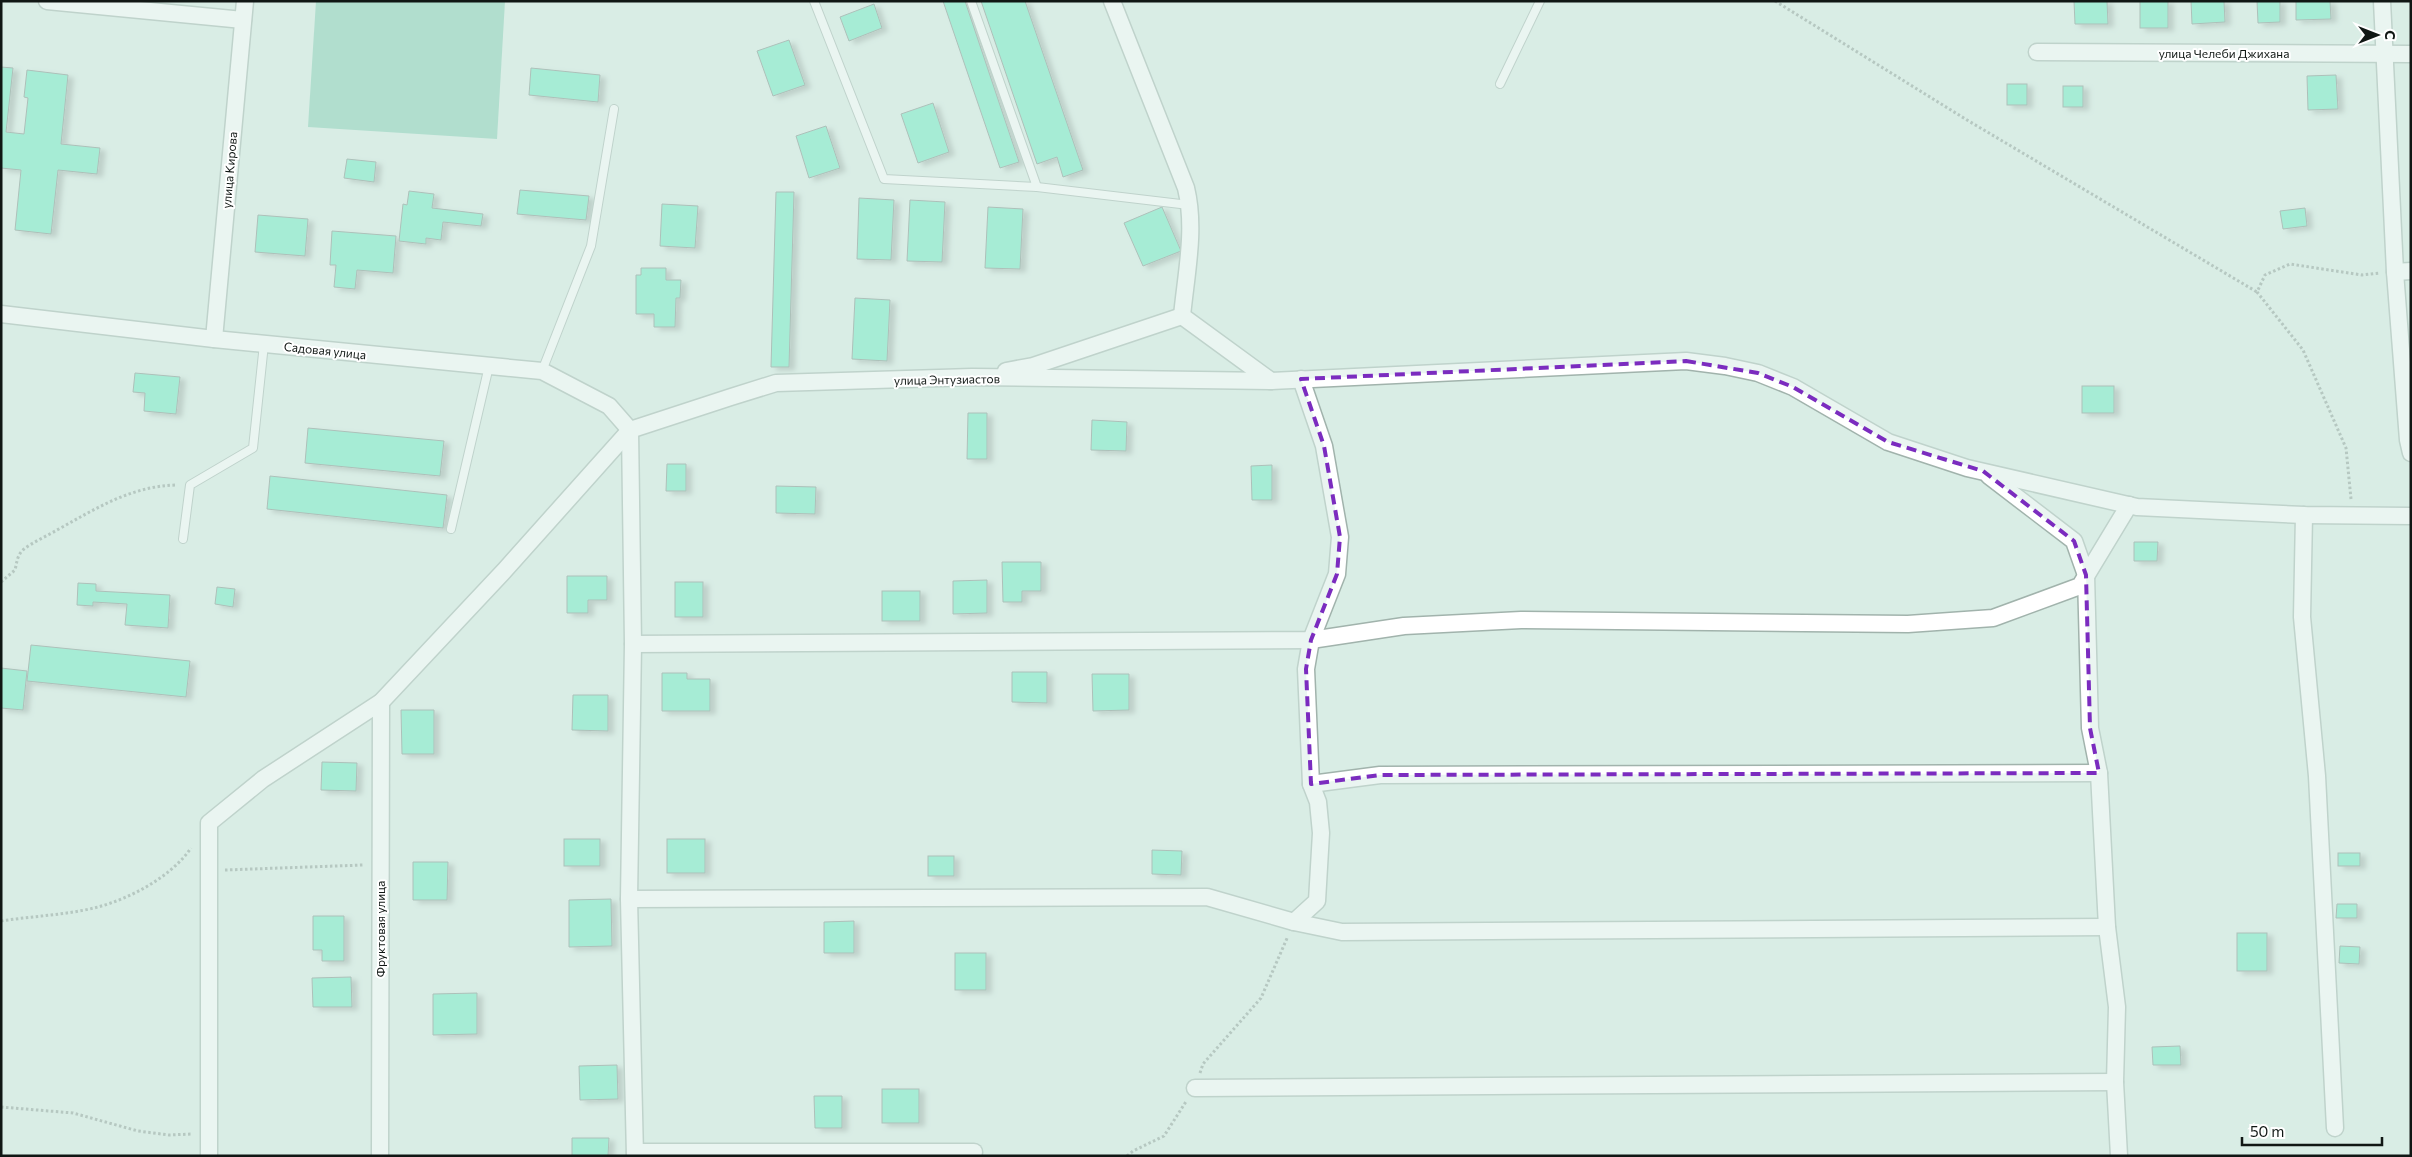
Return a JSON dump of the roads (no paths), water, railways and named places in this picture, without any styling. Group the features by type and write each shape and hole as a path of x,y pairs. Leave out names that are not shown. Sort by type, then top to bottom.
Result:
{"street":[{"path":"47,1 243,20"},
{"name":"улица Кирова","path":"214,339 245,1"},
{"path":"1112,1 1186,188 1190,205 1191,224 1182,316"},
{"path":"2382,1 2403,271 2405,413 2411,453"},
{"name":"улица Челеби Джихана","path":"2037,52 2411,54"},
{"name":"Садовая улица","path":"1,314 214,339 542,371 609,406 630,430"},
{"path":"972,377 1032,366 1182,316"},
{"path":"1182,316 1271,381"},
{"name":"улица Энтузиастов","path":"630,430 776,383 972,377 1271,381 1686,361 1758,373 1793,386 1888,442 1967,468 2128,506 2304,515 2411,516"},
{"path":"1294,922 1317,901 1321,833 1318,802 1311,784 1306,669 1311,640 1337,574 1340,536 1324,446 1302,379"},
{"path":"630,430 634,644 629,899 635,1154 974,1152"},
{"path":"209,1156 209,823 263,779 381,702 504,571 630,430"},
{"path":"1983,471 2074,541 2086,575 2090,728 2099,773 2107,927 2117,1007 2115,1082 2119,1156"},
{"path":"634,644 1311,640 1404,626 1521,620 1908,624 1993,618 2080,586 2128,506"},
{"path":"2304,515 2302,617 2317,776 2335,1128"},
{"name":"Фруктовая улица","path":"380,1156 381,702"},
{"path":"1311,784 1380,775 2099,773"},
{"path":"629,899 1208,897 1294,922 1342,932 2107,927"},
{"path":"1195,1088 1307,1085 2115,1082"}],"lane":[{"path":"814,1 884,178 1037,187 1190,205"},
{"path":"971,1 1037,187"},
{"path":"1500,84 1540,1"},
{"path":"542,371 591,246 614,109"},
{"path":"183,539 190,485 253,448 264,344"},
{"path":"451,529 489,366"}]}
